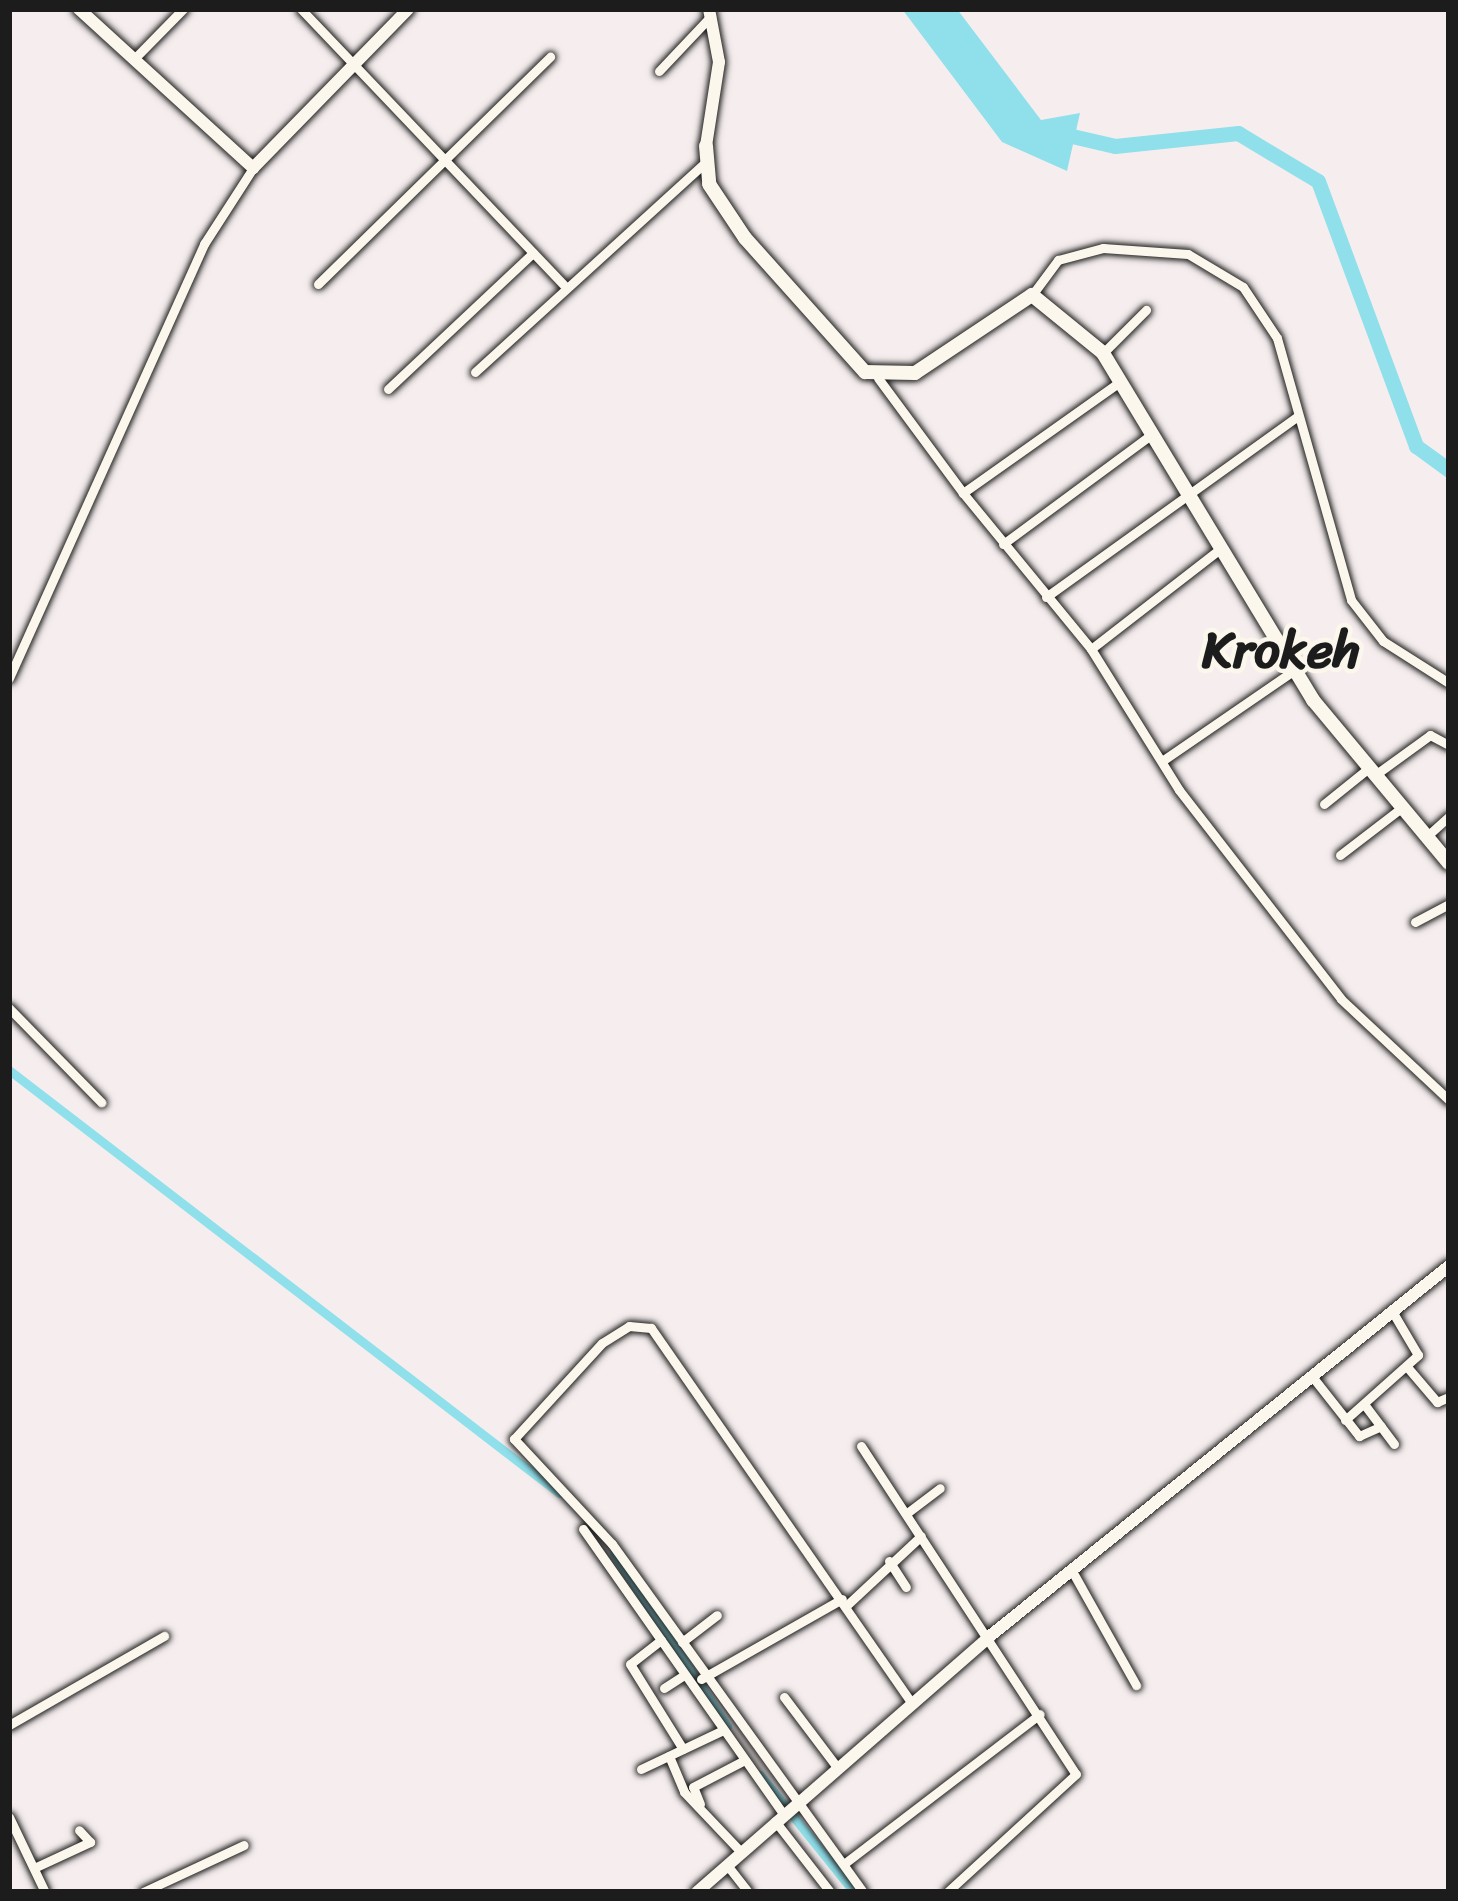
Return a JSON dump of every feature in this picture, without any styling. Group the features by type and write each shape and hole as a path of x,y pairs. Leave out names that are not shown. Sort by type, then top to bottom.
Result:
{"main road":[{"path":"706,146 705,164 745,238 828,342 878,378 915,373 1032,295 1103,353 1293,671 1368,775 1449,862"}],"street":[{"path":"79,9 254,168"},
{"path":"135,58 183,9"},
{"path":"301,9 359,60 442,159 564,285"},
{"path":"9,677 204,244 254,168 408,9"},
{"path":"659,71 710,12"},
{"path":"706,146 719,62 710,12"},
{"path":"318,284 550,57"},
{"path":"475,372 564,285 705,164"},
{"path":"1032,295 1058,260 1103,248 1212,262 1266,317 1364,624 1449,683"},
{"path":"388,389 533,253"},
{"path":"1103,353 1146,310"},
{"path":"878,378 963,494 1091,649 1162,760 1341,1000 1449,1100"},
{"path":"963,494 1121,381"},
{"path":"1046,597 1298,416"},
{"path":"1003,544 1152,434"},
{"path":"1091,649 1220,549"},
{"path":"1162,760 1293,671"},
{"path":"1324,804 1430,735 1449,746"},
{"path":"1340,855 1400,809"},
{"path":"1426,837 1449,816"},
{"path":"1415,922 1449,904"},
{"path":"9,1008 101,1102"},
{"path":"697,1892 990,1636 1449,1265"},
{"path":"1345,1420 1408,1368 1418,1346 1392,1311"},
{"path":"830,1892 706,1676 596,1522 514,1439 580,1362 629,1326 669,1347 912,1703"},
{"path":"1408,1368 1437,1402 1449,1397"},
{"path":"1311,1375 1364,1438 1381,1426"},
{"path":"1364,1404 1394,1444"},
{"path":"861,1446 990,1636 1076,1778 947,1892"},
{"path":"907,1513 940,1488"},
{"path":"583,1529 741,1762 844,1863 862,1892"},
{"path":"664,1688 706,1676 845,1602 921,1536"},
{"path":"890,1561 906,1588"},
{"path":"1072,1571 1136,1685"},
{"path":"682,1642 716,1616"},
{"path":"9,1725 164,1636"},
{"path":"661,1640 630,1664 683,1749"},
{"path":"784,1697 837,1767"},
{"path":"844,1863 1040,1714"},
{"path":"641,1769 721,1731"},
{"path":"669,1756 684,1792 741,1852"},
{"path":"700,1804 693,1786 741,1762"},
{"path":"671,1801 684,1792"},
{"path":"9,1817 45,1892"},
{"path":"34,1868 90,1842 79,1830"},
{"path":"142,1892 244,1845"},
{"path":"727,1865 748,1892"}],"water":[{"path":"902,9 957,9 1041,120 1080,113 1067,171 1002,142"}],"waterway":[{"path":"1059,133 1115,146 1238,133 1318,181 1416,446 1449,470"},
{"path":"9,1070 559,1493"},
{"path":"614,1554 727,1726"},
{"path":"760,1775 854,1892"}],"district":[{"name":"Krokeh","path":"1281,650"}]}
